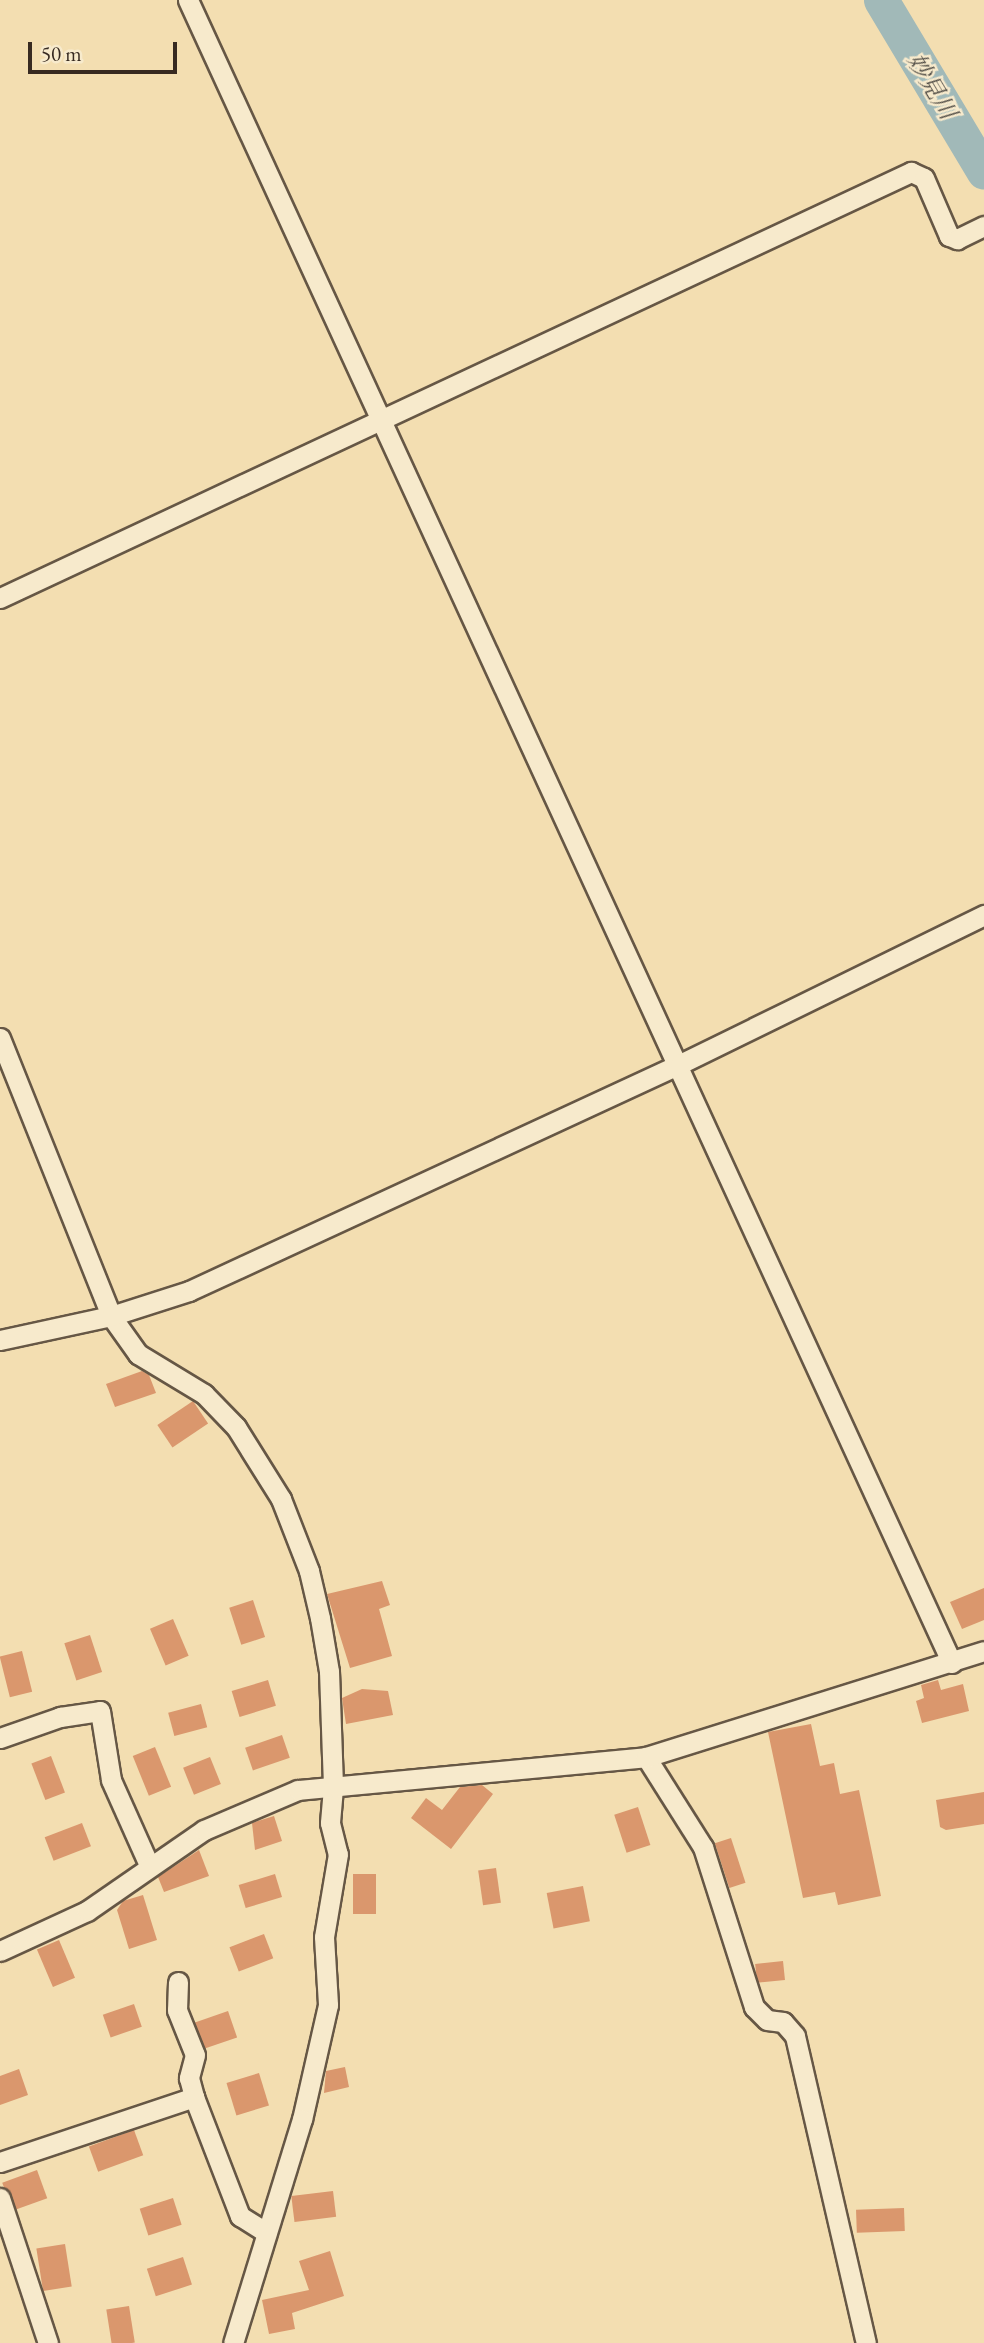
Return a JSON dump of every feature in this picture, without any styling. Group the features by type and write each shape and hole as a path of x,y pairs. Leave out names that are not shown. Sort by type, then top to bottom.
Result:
{"street":[{"path":"188,0 680,1064 952,1663"},
{"path":"0,598 911,172 924,178 949,236 957,239 984,226"},
{"path":"0,1340 111,1316 189,1290 680,1064 984,915"},
{"path":"0,1038 111,1316 138,1354 204,1394 236,1427 281,1499 309,1572 320,1618 329,1671 333,1788 330,1823 338,1854 324,1937 328,2005 302,2119 264,2231 233,2343"},
{"path":"0,1951 87,1911 149,1866 238,1813 298,1790 646,1757 984,1651"},
{"path":"0,1738 60,1717 100,1711 111,1780 149,1866"},
{"path":"646,1757 703,1847 754,2007 768,2020 783,2022 795,2036 866,2343"},
{"path":"178,1982 177,2010 195,2056 189,2078 194,2097 240,2216 264,2231"},
{"path":"0,2162 194,2097"},
{"path":"0,2198 48,2343"}],"building":[{"path":"142,1371 149,1375 156,1393 115,1407 106,1384"},
{"path":"193,1401 208,1423 172,1447 157,1425"},
{"path":"382,1581 390,1605 379,1609 392,1656 350,1668 327,1594"},
{"path":"984,1588 984,1620 962,1629 950,1602"},
{"path":"253,1600 265,1637 241,1645 229,1608"},
{"path":"173,1619 189,1656 166,1666 150,1629"},
{"path":"90,1635 102,1672 76,1680 64,1643"},
{"path":"22,1651 32,1692 10,1697 0,1656"},
{"path":"268,1680 276,1706 240,1717 232,1691"},
{"path":"938,1680 941,1690 963,1684 969,1711 922,1723 916,1701 924,1698 921,1685"},
{"path":"362,1689 388,1691 393,1715 346,1724 342,1698"},
{"path":"201,1704 207,1727 174,1736 168,1713"},
{"path":"811,1724 820,1766 834,1763 840,1794 859,1790 881,1896 838,1905 835,1892 803,1898 768,1732"},
{"path":"282,1735 290,1758 253,1770 245,1748"},
{"path":"155,1747 171,1787 149,1796 133,1756"},
{"path":"51,1756 65,1792 45,1800 31,1764"},
{"path":"210,1757 221,1784 194,1795 183,1768"},
{"path":"482,1785 493,1794 451,1849 411,1818 426,1798 442,1810 460,1787"},
{"path":"984,1792 984,1824 946,1830 940,1827 936,1800"},
{"path":"638,1807 650,1845 627,1853 614,1815"},
{"path":"274,1816 282,1841 255,1850 252,1823"},
{"path":"82,1823 91,1846 54,1861 45,1837"},
{"path":"731,1838 746,1883 729,1888 715,1843"},
{"path":"199,1850 209,1876 164,1892 158,1877"},
{"path":"496,1868 501,1903 483,1905 478,1871"},
{"path":"275,1874 282,1897 246,1908 239,1885"},
{"path":"353,1874 376,1874 376,1914 353,1914"},
{"path":"583,1886 590,1921 554,1928 547,1893"},
{"path":"143,1895 157,1940 129,1949 117,1910 123,1901"},
{"path":"264,1934 273,1958 239,1972 229,1947"},
{"path":"59,1940 75,1978 53,1987 37,1949"},
{"path":"783,1961 785,1980 757,1983 755,1964"},
{"path":"134,2004 142,2027 111,2037 103,2015"},
{"path":"228,2011 237,2037 204,2049 195,2022"},
{"path":"345,2067 349,2087 324,2093 326,2071"},
{"path":"19,2069 28,2095 0,2105 0,2076"},
{"path":"259,2073 269,2106 236,2115 226,2083"},
{"path":"134,2130 143,2155 98,2172 89,2146"},
{"path":"37,2170 47,2198 12,2211 2,2183"},
{"path":"333,2191 336,2217 294,2222 291,2196"},
{"path":"173,2198 182,2225 148,2235 140,2209"},
{"path":"904,2208 905,2231 857,2233 856,2210"},
{"path":"65,2244 72,2286 43,2291 36,2249"},
{"path":"330,2251 344,2296 292,2313 295,2329 269,2334 262,2300 309,2290 299,2261"},
{"path":"183,2257 192,2285 156,2296 147,2269"},
{"path":"129,2306 135,2343 112,2343 106,2310"}],"waterway":[{"name":"妙見川","path":"881,0 984,172"}]}
